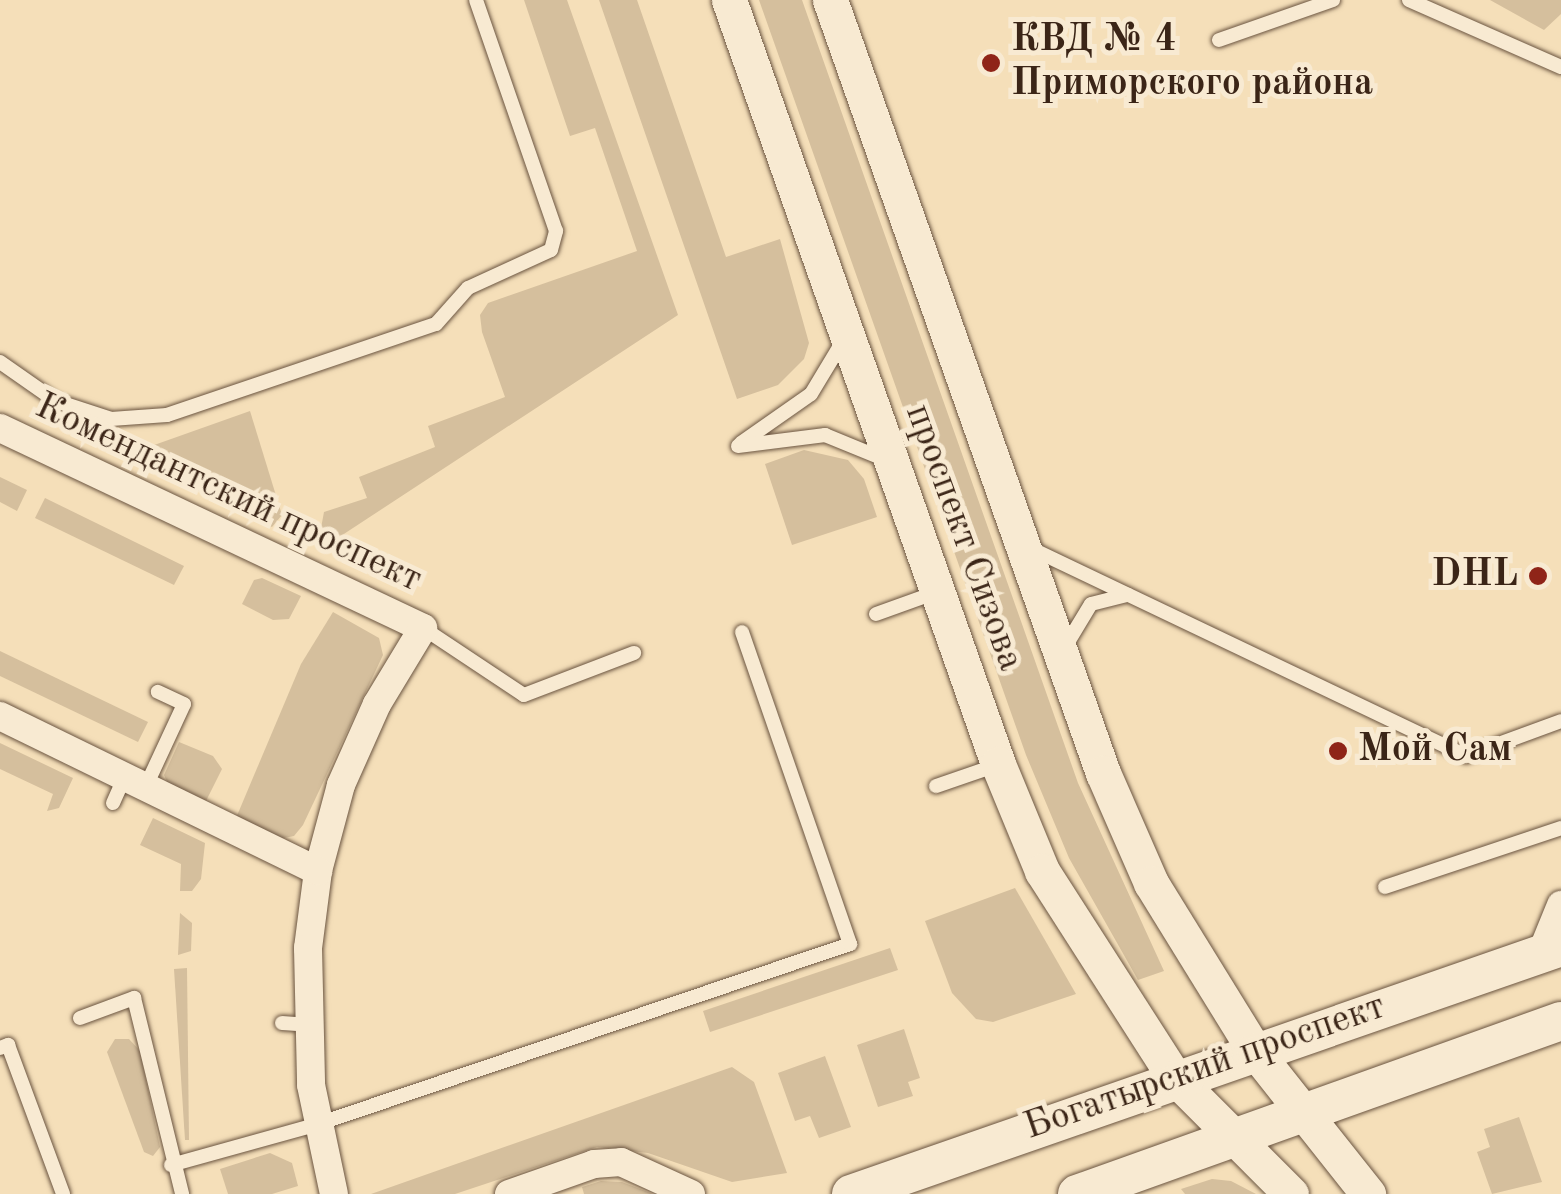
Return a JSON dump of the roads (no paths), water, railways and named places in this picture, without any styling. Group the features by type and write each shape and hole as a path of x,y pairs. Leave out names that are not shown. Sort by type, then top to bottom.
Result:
{"main road":[{"name":"Богатырский проспект","path":"851,1194 1254,1050 1551,951"},
{"name":"Богатырский проспект","path":"1077,1194 1561,1022"}],"street":[{"name":"проспект Сизова","path":"729,0 998,764 1042,872 1176,1078 1291,1194"},
{"name":"проспект Сизова","path":"830,0 1062,656 1151,884 1254,1050 1368,1194"},
{"name":"Комендантский проспект","path":"0,428 424,628"},
{"path":"334,1194 315,1125 295,1024 318,870 362,736 424,628"},
{"path":"0,716 318,870"},
{"path":"1551,951 1561,906"},
{"path":"509,1194 594,1164 620,1162 691,1194"}],"lane":[{"path":"0,362 56,401 111,419 168,415 436,324 468,288 550,250 556,231 476,0"},
{"path":"1218,40 1333,0"},
{"path":"1409,0 1555,64 1561,50"},
{"path":"845,336 812,394 738,446 826,435 871,451 892,466"},
{"path":"1022,544 1466,756 1561,721"},
{"path":"876,614 938,592"},
{"path":"1062,656 1091,604 1128,594"},
{"path":"424,628 524,696 634,652"},
{"path":"171,1165 315,1125 850,944 742,632"},
{"path":"113,803 136,781 184,704 158,692"},
{"path":"936,786 998,764"},
{"path":"1385,887 1561,828"},
{"path":"80,1018 134,998 171,1165 182,1194"},
{"path":"0,1048 8,1045 63,1194"}],"place":[{"name":"КВД № 4 Приморского района","path":"991,63"},
{"name":"DHL","path":"1538,576"},
{"name":"Мой Сам","path":"1338,751"}]}
